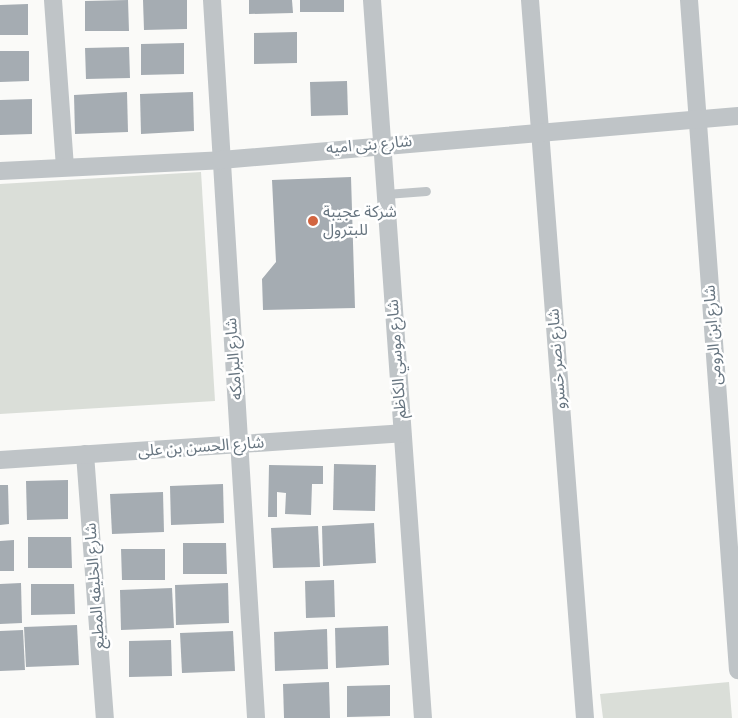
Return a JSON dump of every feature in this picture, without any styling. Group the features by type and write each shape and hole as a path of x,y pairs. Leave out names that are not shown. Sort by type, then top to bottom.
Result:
{"street":[{"path":"53,0 65,167"},
{"name":"شارع البرامكه","path":"212,0 220,160 240,444 256,718"},
{"name":"شارع موسي الكاظم","path":"372,0 423,718"},
{"name":"شارع نصر خسرو","path":"530,0 585,718"},
{"name":"شارع ابن الرومى","path":"689,0 696,119 738,670"},
{"name":"شارع بنى اميه","path":"0,171 220,160 382,143 738,116"},
{"name":"شارع الحسن بن على","path":"0,460 402,433"},
{"name":"شارع الخليفه المطيع","path":"85,454 105,718"}],"lane":[{"path":"386,194 426,192"}],"shaded area":[{"path":"201,172 215,401 0,414 0,184"},
{"path":"729,682 732,718 603,718 600,694"}],"building":[{"path":"128,0 129,31 85,31 85,1"},
{"path":"143,0 187,0 187,29 144,30"},
{"path":"249,0 292,0 293,13 249,14"},
{"path":"300,0 344,0 344,12 300,12"},
{"path":"28,4 28,35 0,35 0,5"},
{"path":"297,32 297,63 254,64 254,33"},
{"path":"184,43 184,74 141,75 141,44"},
{"path":"129,47 130,78 86,79 85,48"},
{"path":"0,51 29,51 29,81 0,82"},
{"path":"347,81 348,115 311,116 310,82"},
{"path":"127,92 128,132 75,134 74,95"},
{"path":"193,92 194,131 141,134 140,94"},
{"path":"32,99 32,134 0,135 0,100"},
{"name":"شركة عجيبة للبترول","path":"351,177 355,308 263,310 262,279 276,262 272,180"},
{"path":"334,464 376,465 375,511 333,510"},
{"path":"269,465 323,466 323,484 312,484 311,515 285,514 286,493 277,492 277,517 268,517"},
{"path":"68,480 68,519 27,520 26,481"},
{"path":"223,484 224,523 171,525 170,486"},
{"path":"0,485 8,485 9,524 0,525"},
{"path":"163,492 164,532 112,534 110,494"},
{"path":"374,523 376,563 323,566 322,526"},
{"path":"318,526 320,567 273,568 271,528"},
{"path":"28,537 71,537 72,568 28,568"},
{"path":"14,540 14,571 0,571 0,541"},
{"path":"183,543 226,543 227,574 183,574"},
{"path":"121,549 165,549 165,580 122,580"},
{"path":"334,580 335,617 306,618 305,581"},
{"path":"21,583 22,623 0,624 0,584"},
{"path":"228,583 229,623 176,625 175,585"},
{"path":"31,584 74,584 75,614 31,615"},
{"path":"172,588 174,628 121,630 120,590"},
{"path":"77,625 79,665 26,667 24,627"},
{"path":"388,626 389,665 336,668 335,628"},
{"path":"327,629 328,669 275,671 274,632"},
{"path":"23,630 25,670 0,671 0,631"},
{"path":"233,631 235,671 182,673 180,633"},
{"path":"171,640 172,676 129,677 129,641"},
{"path":"329,682 330,718 284,718 283,684"},
{"path":"390,685 390,716 347,717 347,686"}],"place":[{"name":"شركة عجيبة للبترول","path":"313,221"}]}
